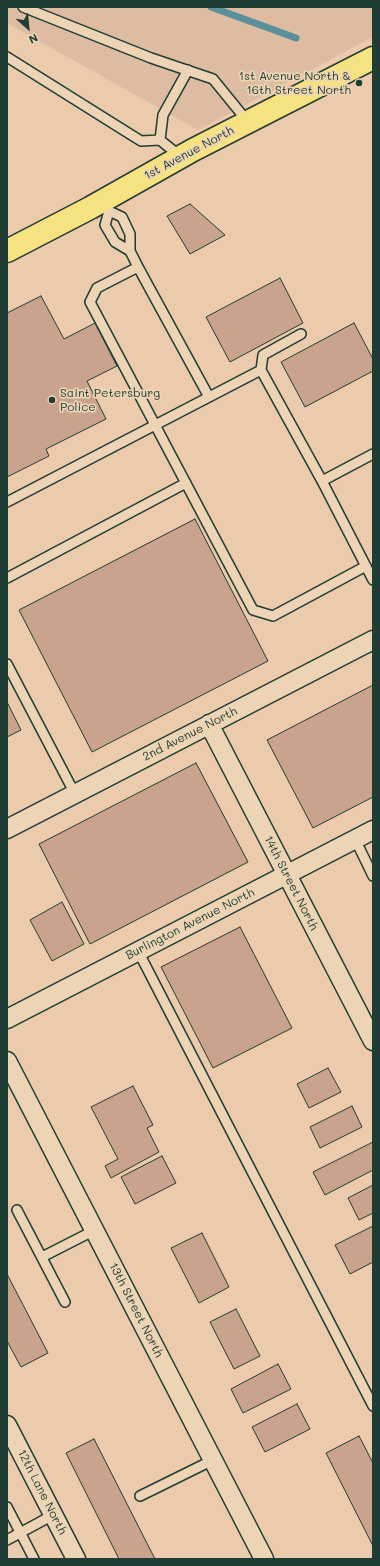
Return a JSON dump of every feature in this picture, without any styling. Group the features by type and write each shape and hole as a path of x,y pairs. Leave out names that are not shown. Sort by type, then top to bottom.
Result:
{"main road":[{"name":"1st Avenue North","path":"7,251 106,206 181,157 373,58"}],"street":[{"name":"2nd Avenue North","path":"7,829 373,640"},
{"name":"14th Street North","path":"209,724 373,1042"},
{"name":"Burlington Avenue North","path":"7,1019 373,830"},
{"name":"13th Street North","path":"7,1061 264,1559"},
{"name":"12th Lane North","path":"7,1425 76,1559"}],"lane":[{"path":"23,7 151,58 213,79 248,122"},
{"path":"7,57 141,141 160,140 181,157"},
{"path":"160,140 164,115 188,70"},
{"path":"106,206 106,224 115,242 130,251"},
{"path":"106,206 122,217 130,234 130,251 138,268 209,397"},
{"path":"138,268 97,288 90,302 253,610 273,616 366,566"},
{"path":"301,334 264,355 262,370 373,580"},
{"path":"7,502 262,370"},
{"path":"322,481 373,454"},
{"path":"7,578 186,483"},
{"path":"7,664 75,794"},
{"path":"355,839 373,876"},
{"path":"138,951 373,1406"},
{"path":"17,1210 65,1302"},
{"path":"42,1257 95,1230"},
{"path":"140,1496 213,1460"},
{"path":"7,1507 34,1559"},
{"path":"7,1540 53,1515"}],"shaded area":[{"path":"7,7 373,7 373,37 198,130 7,23"}],"building":[{"path":"190,204 225,235 190,254 167,216"},
{"path":"280,278 303,323 230,362 206,317"},
{"name":"Saint Petersburg Police","path":"41,296 64,339 95,323 117,366 87,381 106,419 46,449 49,456 7,477 7,313"},
{"path":"354,323 373,359 373,371 305,407 281,362"},
{"path":"195,519 268,661 92,752 19,610"},
{"path":"373,685 373,797 313,828 267,740"},
{"path":"7,702 21,730 7,737"},
{"path":"196,763 248,862 90,944 39,844"},
{"path":"62,902 84,944 52,961 30,920"},
{"path":"240,927 292,1028 213,1068 161,967"},
{"path":"328,1068 341,1092 309,1108 297,1084"},
{"path":"133,1086 153,1125 147,1128 159,1152 111,1178 105,1166 118,1159 91,1107"},
{"path":"352,1106 362,1127 320,1148 310,1127"},
{"path":"373,1142 373,1170 325,1195 313,1172"},
{"path":"162,1156 176,1183 135,1204 121,1177"},
{"path":"373,1185 373,1213 359,1220 348,1198"},
{"path":"373,1226 373,1262 350,1274 335,1245"},
{"path":"202,1233 229,1287 199,1303 171,1248"},
{"path":"7,1274 48,1353 21,1367 7,1341"},
{"path":"236,1309 260,1356 234,1369 210,1322"},
{"path":"278,1364 291,1389 243,1413 231,1389"},
{"path":"297,1404 310,1429 265,1452 252,1427"},
{"path":"359,1436 373,1463 373,1546 326,1453"},
{"path":"94,1439 155,1559 119,1559 66,1453"}],"waterway":[{"path":"211,7 296,38"}],"place":[{"name":"1st Avenue North & 16th Street North","path":"359,83"},
{"name":"Saint Petersburg Police","path":"52,400"}]}
